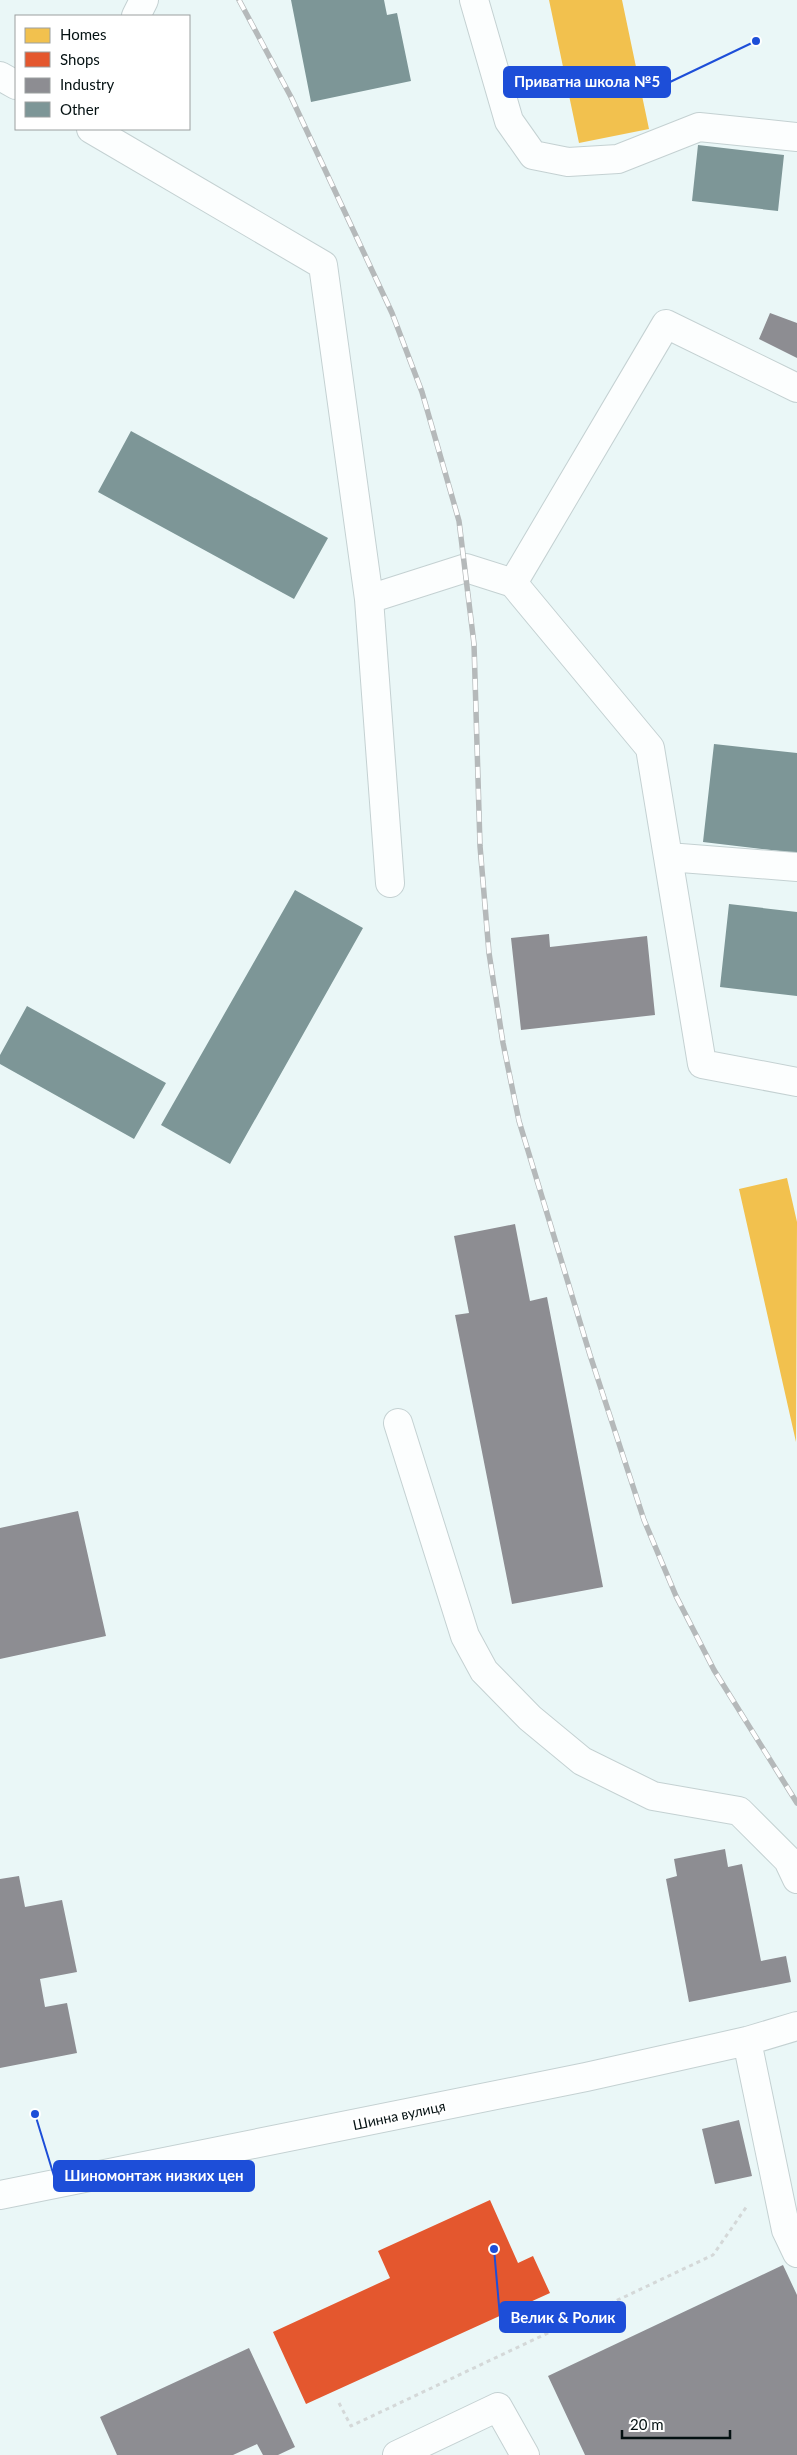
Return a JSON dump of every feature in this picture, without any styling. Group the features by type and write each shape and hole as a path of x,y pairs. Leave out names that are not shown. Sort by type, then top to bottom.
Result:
{"street":[{"path":"136,15 144,0"},
{"path":"474,0 509,121 533,155 568,162 618,159 699,127 797,137"},
{"path":"0,76 15,84"},
{"path":"93,130 323,266 369,599 390,884"},
{"path":"513,583 666,324 797,388"},
{"path":"369,599 466,568 513,583 650,748 702,1064 797,1082"},
{"path":"668,857 797,867"},
{"path":"398,1423 464,1636 484,1671 530,1718 582,1761 652,1796 739,1811 788,1860 797,1879"},
{"name":"Шинна вулиця","path":"0,2195 586,2077 746,2041 797,2026"},
{"path":"746,2041 786,2230 797,2253"},
{"path":"397,2455 498,2407 525,2455"}],"path":[{"path":"339,2403 351,2426 713,2255 773,2167"}],"building: Homes":[{"path":"549,0 622,0 649,129 579,143"},
{"path":"787,1178 797,1222 796,1442 739,1189"}],"building: Shops":[{"path":"490,2200 518,2263 533,2256 550,2293 306,2404 273,2332 390,2278 378,2251"}],"building: Industry":[{"path":"770,313 797,323 797,358 759,339"},
{"path":"549,934 550,947 647,936 655,1015 521,1030 511,938"},
{"path":"515,1224 530,1301 547,1297 603,1587 512,1604 455,1315 469,1313 454,1236"},
{"path":"78,1511 106,1636 0,1659 0,1528"},
{"path":"725,1849 728,1867 742,1864 761,1961 786,1956 791,1982 689,2002 666,1879 677,1876 674,1859"},
{"path":"19,1876 25,1907 62,1900 77,1972 40,1979 45,2007 67,2003 77,2053 0,2068 0,1879"},
{"path":"739,2120 752,2176 715,2184 702,2129"},
{"path":"783,2265 797,2295 797,2455 585,2455 548,2376"},
{"path":"249,2348 295,2447 278,2455 263,2455 257,2444 233,2455 117,2455 100,2417"}],"building: Other":[{"path":"291,0 384,0 387,15 397,13 411,81 311,102"},
{"path":"698,145 784,155 778,211 692,201"},
{"path":"131,431 328,538 294,599 98,492"},
{"path":"714,744 797,753 797,853 703,842"},
{"path":"295,890 363,928 230,1164 161,1125"},
{"path":"729,904 797,912 797,996 720,987"},
{"path":"27,1006 166,1083 134,1139 0,1064 0,1055"}],"railway":[{"path":"239,0 291,97 392,313 422,392 459,521 474,644 480,846 489,953 503,1043 519,1121 590,1355 644,1520 676,1596 714,1670 797,1803"}],"place":[{"name":"Приватна школа №5","path":"756,41"},
{"name":"Шиномонтаж низких цен","path":"35,2114"},
{"name":"Велик & Ролик","path":"494,2249"}]}
